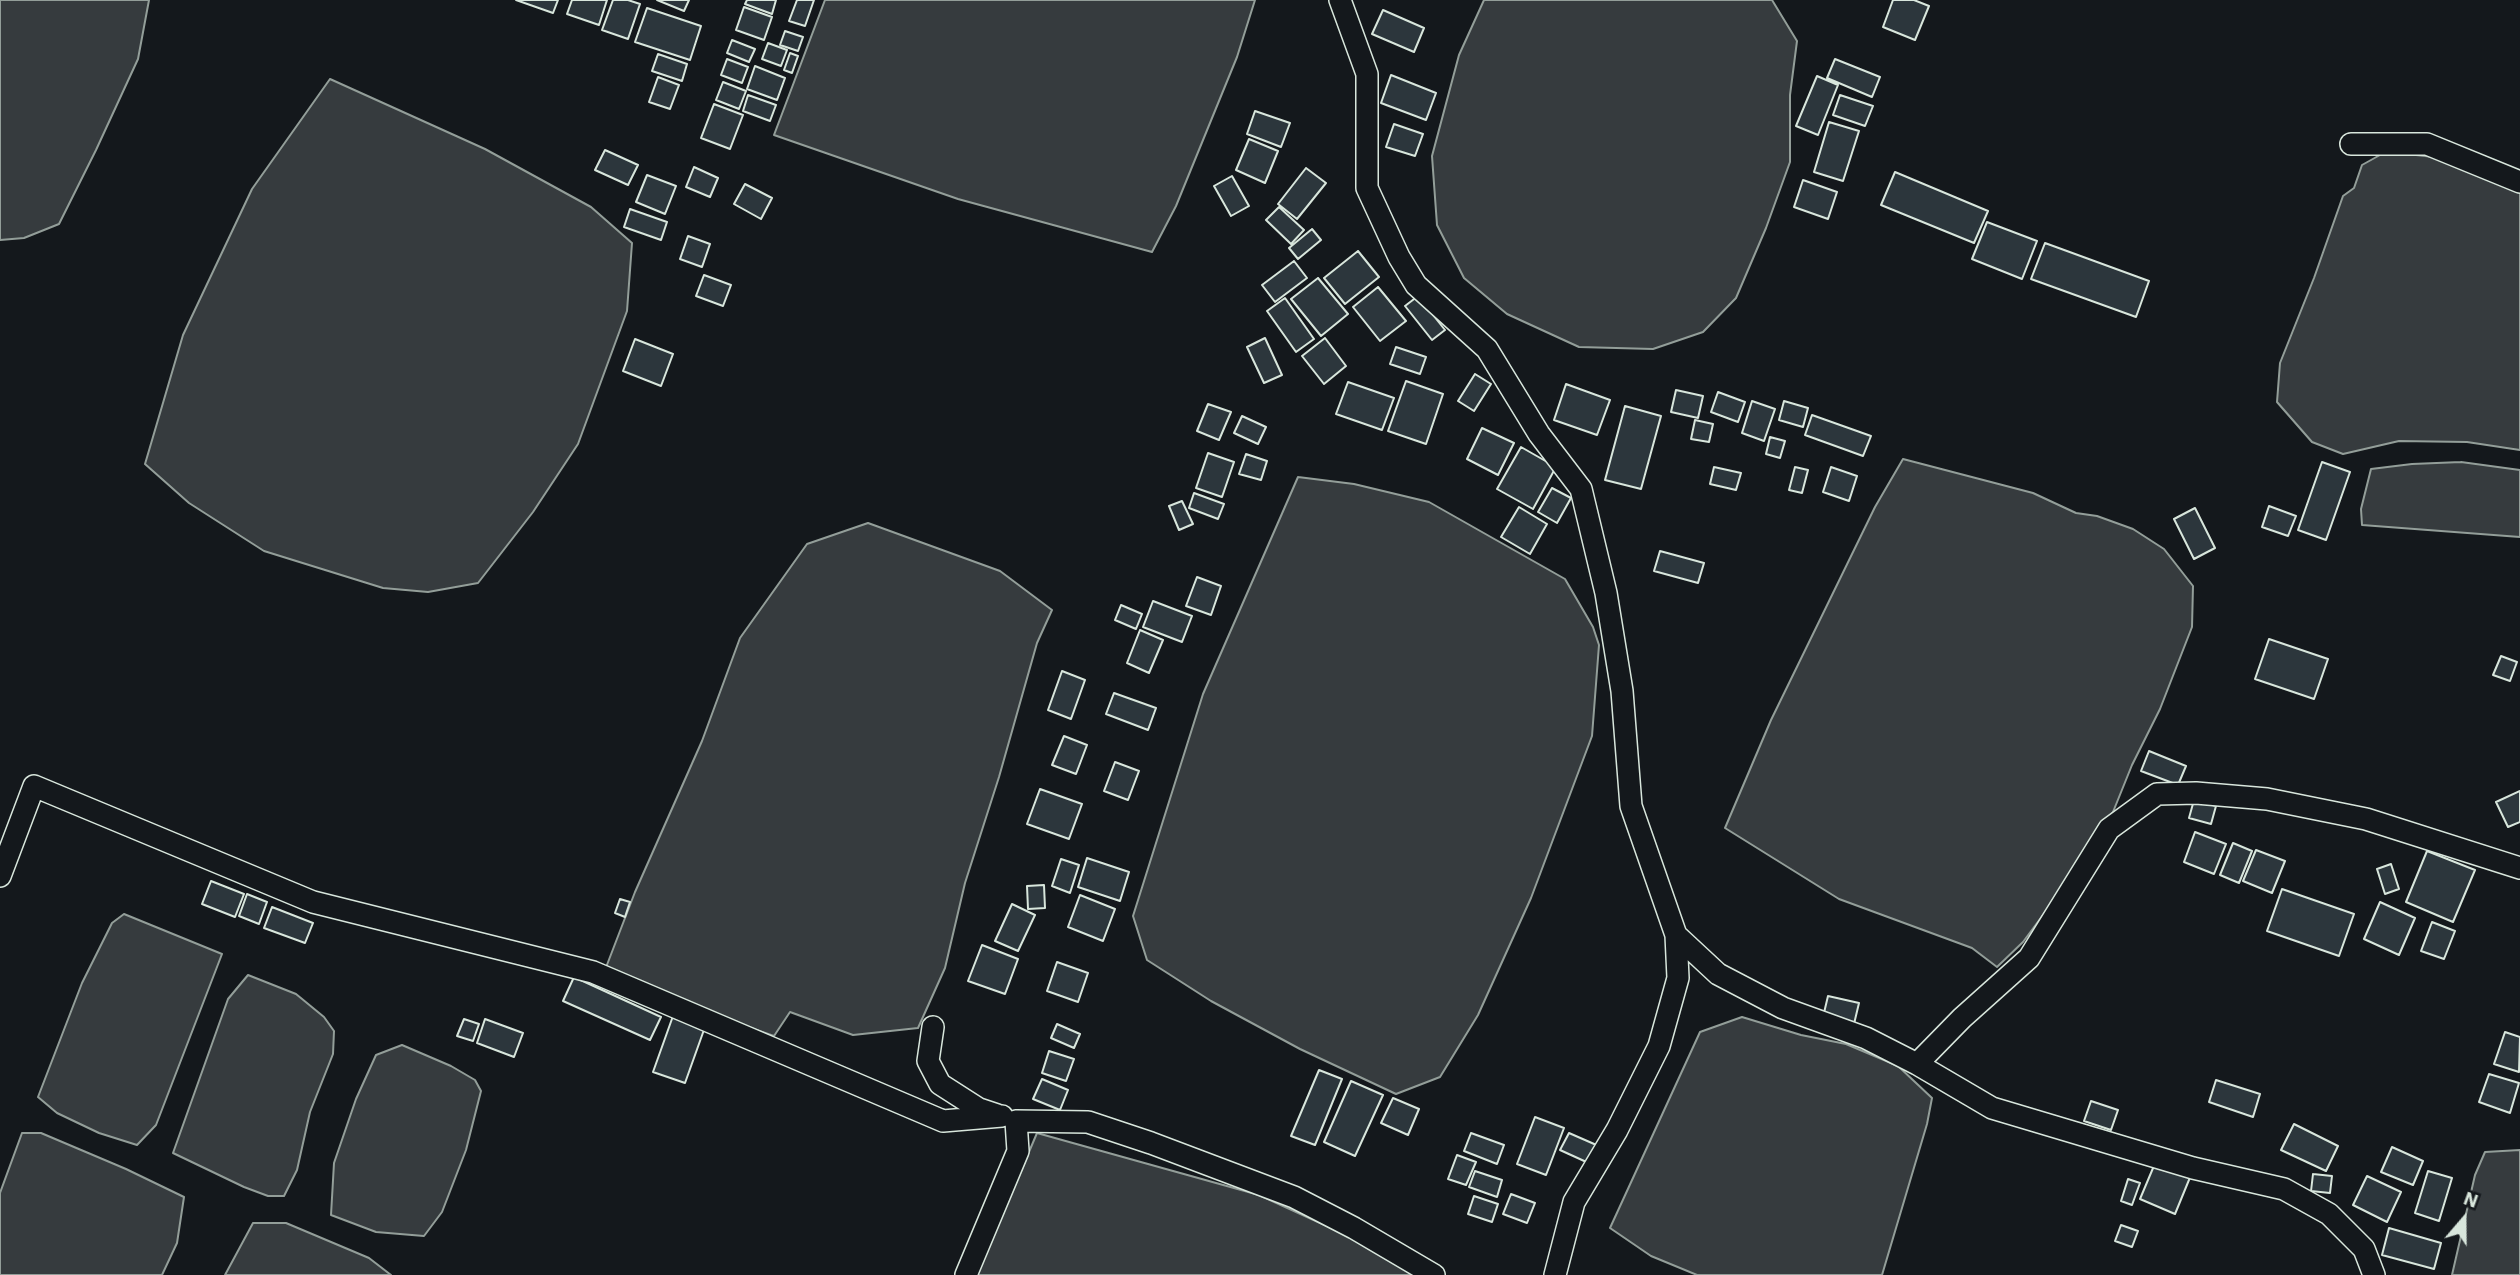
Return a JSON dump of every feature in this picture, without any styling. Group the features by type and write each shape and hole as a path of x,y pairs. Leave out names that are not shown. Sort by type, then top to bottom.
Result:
{"street":[{"path":"1340,0 1367,74 1367,188 1399,257 1416,285 1487,349 1539,434 1581,489 1606,593 1622,691 1631,806 1676,934 1678,978 1658,1046 1617,1130 1574,1202 1555,1275"},
{"path":"2351,144 2427,144 2520,182"},
{"path":"0,876 34,786 313,902 593,972 943,1121 1009,1119 1088,1122 1151,1143 1294,1197 1354,1228 1434,1275"},
{"path":"1917,1064 1962,1018 2029,958 2109,829 2157,794 2196,793 2267,799 2366,819 2520,868"},
{"path":"1676,934 1718,974 1783,1008 1866,1038 1992,1108 2204,1171 2284,1189 2329,1214 2364,1249 2374,1275"},
{"path":"933,1027 928,1061 940,1084 979,1109 1009,1119"},
{"path":"966,1275 1018,1151 1009,1119"}],"shaded area":[{"path":"0,0 149,0 138,59 59,224 24,238 0,240"},
{"path":"825,0 1255,0 1237,57 1176,206 1152,252 958,199 774,135"},
{"path":"1484,0 1772,0 1797,41 1790,95 1790,162 1736,298 1703,332 1653,349 1579,347 1507,314 1464,278 1437,225 1432,156 1459,55"},
{"path":"330,79 485,149 591,207 632,243 627,311 578,444 533,512 478,583 428,592 383,588 264,551 189,503 145,464 183,335 252,189"},
{"path":"2407,154 2452,159 2520,187 2520,450 2467,442 2399,441 2343,454 2312,442 2277,402 2280,363 2343,196 2354,188 2362,165 2380,155"},
{"path":"1903,459 2033,493 2076,513 2097,516 2133,529 2164,549 2193,586 2192,627 2160,709 2132,765 2113,812 2063,888 2023,942 1997,967 1972,948 1839,899 1725,828 1771,720 1875,507"},
{"path":"2461,462 2520,470 2520,537 2362,525 2361,509 2371,469"},
{"path":"1298,477 1354,484 1429,502 1565,579 1593,627 1599,645 1592,736 1531,898 1478,1015 1440,1077 1396,1094 1300,1049 1211,1001 1147,960 1133,916 1203,694"},
{"path":"868,523 1000,571 1052,610 1037,643 999,777 965,883 945,968 918,1028 853,1035 790,1012 774,1036 716,1016 605,970 635,892 702,741 740,638 807,544"},
{"path":"124,914 222,954 156,1125 137,1145 99,1133 57,1113 38,1097 82,983 112,923"},
{"path":"248,975 296,994 324,1017 334,1031 333,1054 310,1112 297,1170 284,1196 268,1196 244,1187 173,1153 228,999"},
{"path":"1742,1017 1801,1035 1846,1044 1898,1066 1932,1098 1927,1124 1882,1275 1697,1275 1651,1256 1610,1228 1700,1032"},
{"path":"402,1045 451,1066 475,1080 481,1091 466,1150 442,1212 424,1236 376,1232 331,1215 334,1163 356,1099 376,1055"},
{"path":"22,1133 41,1133 184,1197 177,1243 162,1275 0,1275 0,1193"},
{"path":"1037,1133 1259,1195 1379,1250 1413,1275 977,1275"},
{"path":"2520,1150 2520,1275 2452,1275 2475,1175 2485,1152"},
{"path":"253,1223 286,1223 369,1258 391,1275 225,1275"}],"building":[{"path":"516,0 558,0 553,13"},
{"path":"572,0 607,0 599,25 567,14"},
{"path":"613,0 628,0 640,4 628,39 602,30"},
{"path":"657,0 689,0 684,11"},
{"path":"747,0 776,0 772,14 745,4"},
{"path":"797,0 814,0 805,26 789,21"},
{"path":"1893,0 1914,0 1929,6 1915,40 1883,27"},
{"path":"744,7 772,17 764,40 736,30"},
{"path":"647,8 701,26 690,60 635,42"},
{"path":"1383,10 1424,28 1414,52 1372,34"},
{"path":"785,31 803,37 798,51 780,45"},
{"path":"732,40 755,49 749,62 727,53"},
{"path":"768,43 787,50 781,66 762,59"},
{"path":"790,53 798,56 792,73 784,70"},
{"path":"658,54 687,64 682,81 652,71"},
{"path":"727,59 748,67 742,83 721,75"},
{"path":"1835,59 1880,77 1872,97 1827,78"},
{"path":"755,66 785,78 777,100 747,89"},
{"path":"1391,75 1436,93 1426,120 1381,103"},
{"path":"1817,76 1838,85 1818,135 1796,126"},
{"path":"658,77 679,85 670,109 649,102"},
{"path":"723,82 746,91 739,109 716,100"},
{"path":"748,95 776,105 770,121 743,111"},
{"path":"1840,95 1873,106 1865,126 1833,115"},
{"path":"714,104 743,115 730,149 701,138"},
{"path":"1255,111 1290,123 1281,147 1247,134"},
{"path":"1829,122 1859,131 1843,181 1814,172"},
{"path":"1394,124 1423,134 1415,156 1386,147"},
{"path":"1249,139 1278,151 1265,183 1236,170"},
{"path":"605,150 638,165 628,185 595,170"},
{"path":"694,167 718,178 710,197 686,187"},
{"path":"1306,168 1326,183 1297,219 1278,204"},
{"path":"1895,172 1988,211 1974,243 1881,205"},
{"path":"647,175 676,186 665,214 636,202"},
{"path":"1232,176 1249,206 1231,216 1214,186"},
{"path":"1803,180 1837,192 1828,219 1794,207"},
{"path":"745,184 772,198 761,219 734,204"},
{"path":"1279,207 1304,230 1291,244 1266,220"},
{"path":"630,209 667,222 661,240 624,227"},
{"path":"1987,222 2037,241 2022,279 1972,259"},
{"path":"1312,229 1321,240 1298,259 1289,248"},
{"path":"688,236 710,244 702,267 680,259"},
{"path":"2045,243 2149,281 2136,317 2031,279"},
{"path":"1358,251 1379,277 1345,304 1324,278"},
{"path":"1294,261 1307,278 1275,302 1262,285"},
{"path":"704,275 731,285 723,306 696,296"},
{"path":"1318,278 1348,314 1321,336 1291,299"},
{"path":"1378,287 1406,321 1380,341 1353,307"},
{"path":"1418,296 1445,330 1432,340 1405,306"},
{"path":"1285,298 1314,339 1296,352 1267,311"},
{"path":"1265,338 1282,375 1264,383 1247,347"},
{"path":"1325,338 1346,366 1324,384 1302,356"},
{"path":"635,339 673,354 661,386 623,371"},
{"path":"1396,347 1426,357 1420,374 1390,364"},
{"path":"1475,374 1491,384 1474,411 1458,401"},
{"path":"1406,381 1443,394 1426,444 1388,431"},
{"path":"1348,382 1394,398 1382,430 1336,414"},
{"path":"1566,384 1610,400 1597,435 1554,420"},
{"path":"1676,390 1703,396 1698,418 1671,412"},
{"path":"1718,392 1745,402 1738,422 1711,412"},
{"path":"1752,401 1775,409 1764,441 1742,433"},
{"path":"1784,401 1808,408 1803,427 1779,420"},
{"path":"1208,404 1231,412 1219,440 1197,431"},
{"path":"1625,406 1661,416 1641,489 1605,480"},
{"path":"1812,415 1871,436 1863,456 1805,435"},
{"path":"1242,416 1266,427 1258,444 1234,433"},
{"path":"1695,420 1713,424 1709,442 1691,439"},
{"path":"1482,428 1514,443 1498,475 1467,459"},
{"path":"1770,437 1785,441 1780,458 1766,454"},
{"path":"1521,447 1556,467 1533,509 1497,489"},
{"path":"1208,453 1234,462 1222,497 1196,488"},
{"path":"1246,454 1267,461 1261,480 1239,474"},
{"path":"2322,462 2350,472 2326,540 2298,530"},
{"path":"1714,467 1741,473 1736,490 1710,484"},
{"path":"1795,467 1808,470 1802,493 1789,490"},
{"path":"1831,467 1857,476 1849,501 1823,492"},
{"path":"1552,488 1571,498 1557,523 1538,512"},
{"path":"1194,493 1224,504 1218,519 1189,508"},
{"path":"1182,501 1193,524 1179,530 1169,506"},
{"path":"2269,506 2296,516 2288,536 2262,527"},
{"path":"1519,507 1547,524 1530,554 1501,537"},
{"path":"2195,508 2215,548 2194,559 2174,519"},
{"path":"1660,551 1704,563 1698,583 1654,571"},
{"path":"1197,577 1221,586 1211,615 1186,606"},
{"path":"1153,601 1192,616 1182,642 1143,627"},
{"path":"1121,605 1142,614 1136,629 1115,620"},
{"path":"1140,630 1163,640 1149,673 1127,663"},
{"path":"2269,639 2328,659 2314,699 2255,679"},
{"path":"2501,656 2517,662 2510,681 2493,675"},
{"path":"1062,671 1085,680 1071,719 1048,710"},
{"path":"1114,693 1156,708 1148,730 1106,714"},
{"path":"1064,736 1087,745 1076,774 1052,765"},
{"path":"2149,751 2186,766 2178,785 2141,771"},
{"path":"1115,762 1139,771 1128,800 1104,791"},
{"path":"1040,789 1082,804 1069,839 1027,824"},
{"path":"2520,791 2520,822 2508,827 2496,802"},
{"path":"2194,800 2216,806 2211,824 2189,818"},
{"path":"2195,832 2226,844 2214,874 2184,862"},
{"path":"2233,843 2252,851 2239,883 2220,875"},
{"path":"2256,850 2285,861 2272,893 2243,881"},
{"path":"2427,851 2475,870 2453,922 2406,902"},
{"path":"1087,858 1129,872 1120,901 1078,887"},
{"path":"1061,859 1079,865 1070,893 1052,886"},
{"path":"2391,864 2399,889 2385,894 2377,869"},
{"path":"211,881 244,894 235,917 202,904"},
{"path":"1044,885 1045,908 1028,909 1027,886"},
{"path":"2282,889 2354,914 2339,956 2267,931"},
{"path":"247,894 267,902 259,924 239,916"},
{"path":"1080,895 1115,909 1103,941 1068,927"},
{"path":"620,899 630,902 625,917 615,913"},
{"path":"2380,902 2415,918 2399,955 2364,939"},
{"path":"1012,904 1035,915 1018,951 995,941"},
{"path":"272,907 313,923 305,943 264,928"},
{"path":"2432,922 2455,931 2444,959 2421,951"},
{"path":"982,945 1018,959 1005,994 968,981"},
{"path":"1057,962 1088,973 1078,1002 1047,991"},
{"path":"574,977 661,1017 650,1040 563,1001"},
{"path":"1828,996 1859,1003 1854,1024 1823,1017"},
{"path":"673,1016 705,1027 685,1083 653,1072"},
{"path":"464,1019 479,1024 473,1041 457,1036"},
{"path":"485,1019 523,1033 514,1057 477,1043"},
{"path":"1057,1024 1080,1034 1074,1048 1051,1038"},
{"path":"2505,1032 2520,1037 2519,1072 2494,1064"},
{"path":"1049,1051 1074,1059 1066,1081 1042,1073"},
{"path":"1319,1070 1342,1079 1315,1145 1291,1136"},
{"path":"2489,1074 2519,1083 2510,1113 2479,1102"},
{"path":"1042,1079 1068,1090 1060,1110 1033,1099"},
{"path":"2216,1080 2260,1094 2253,1117 2209,1102"},
{"path":"1351,1081 1383,1095 1355,1156 1324,1142"},
{"path":"1393,1098 1419,1109 1408,1135 1381,1123"},
{"path":"2091,1101 2118,1110 2111,1130 2084,1121"},
{"path":"1535,1117 1564,1128 1546,1175 1517,1164"},
{"path":"2294,1124 2338,1146 2326,1171 2281,1150"},
{"path":"1471,1133 1504,1145 1497,1164 1464,1151"},
{"path":"1569,1133 1601,1147 1593,1165 1560,1150"},
{"path":"2392,1147 2423,1161 2413,1185 2381,1172"},
{"path":"1457,1155 1476,1162 1466,1185 1448,1179"},
{"path":"2156,1161 2191,1175 2175,1214 2140,1199"},
{"path":"1475,1171 1502,1180 1497,1197 1469,1187"},
{"path":"2428,1171 2452,1178 2439,1221 2415,1213"},
{"path":"2313,1174 2332,1176 2330,1193 2311,1191"},
{"path":"2367,1176 2401,1192 2387,1222 2353,1205"},
{"path":"2128,1179 2140,1183 2132,1205 2121,1201"},
{"path":"1511,1194 1535,1203 1527,1223 1503,1214"},
{"path":"1474,1196 1498,1204 1492,1222 1468,1214"},
{"path":"2121,1225 2138,1231 2132,1247 2115,1241"},
{"path":"2389,1228 2441,1243 2434,1269 2382,1255"}]}
